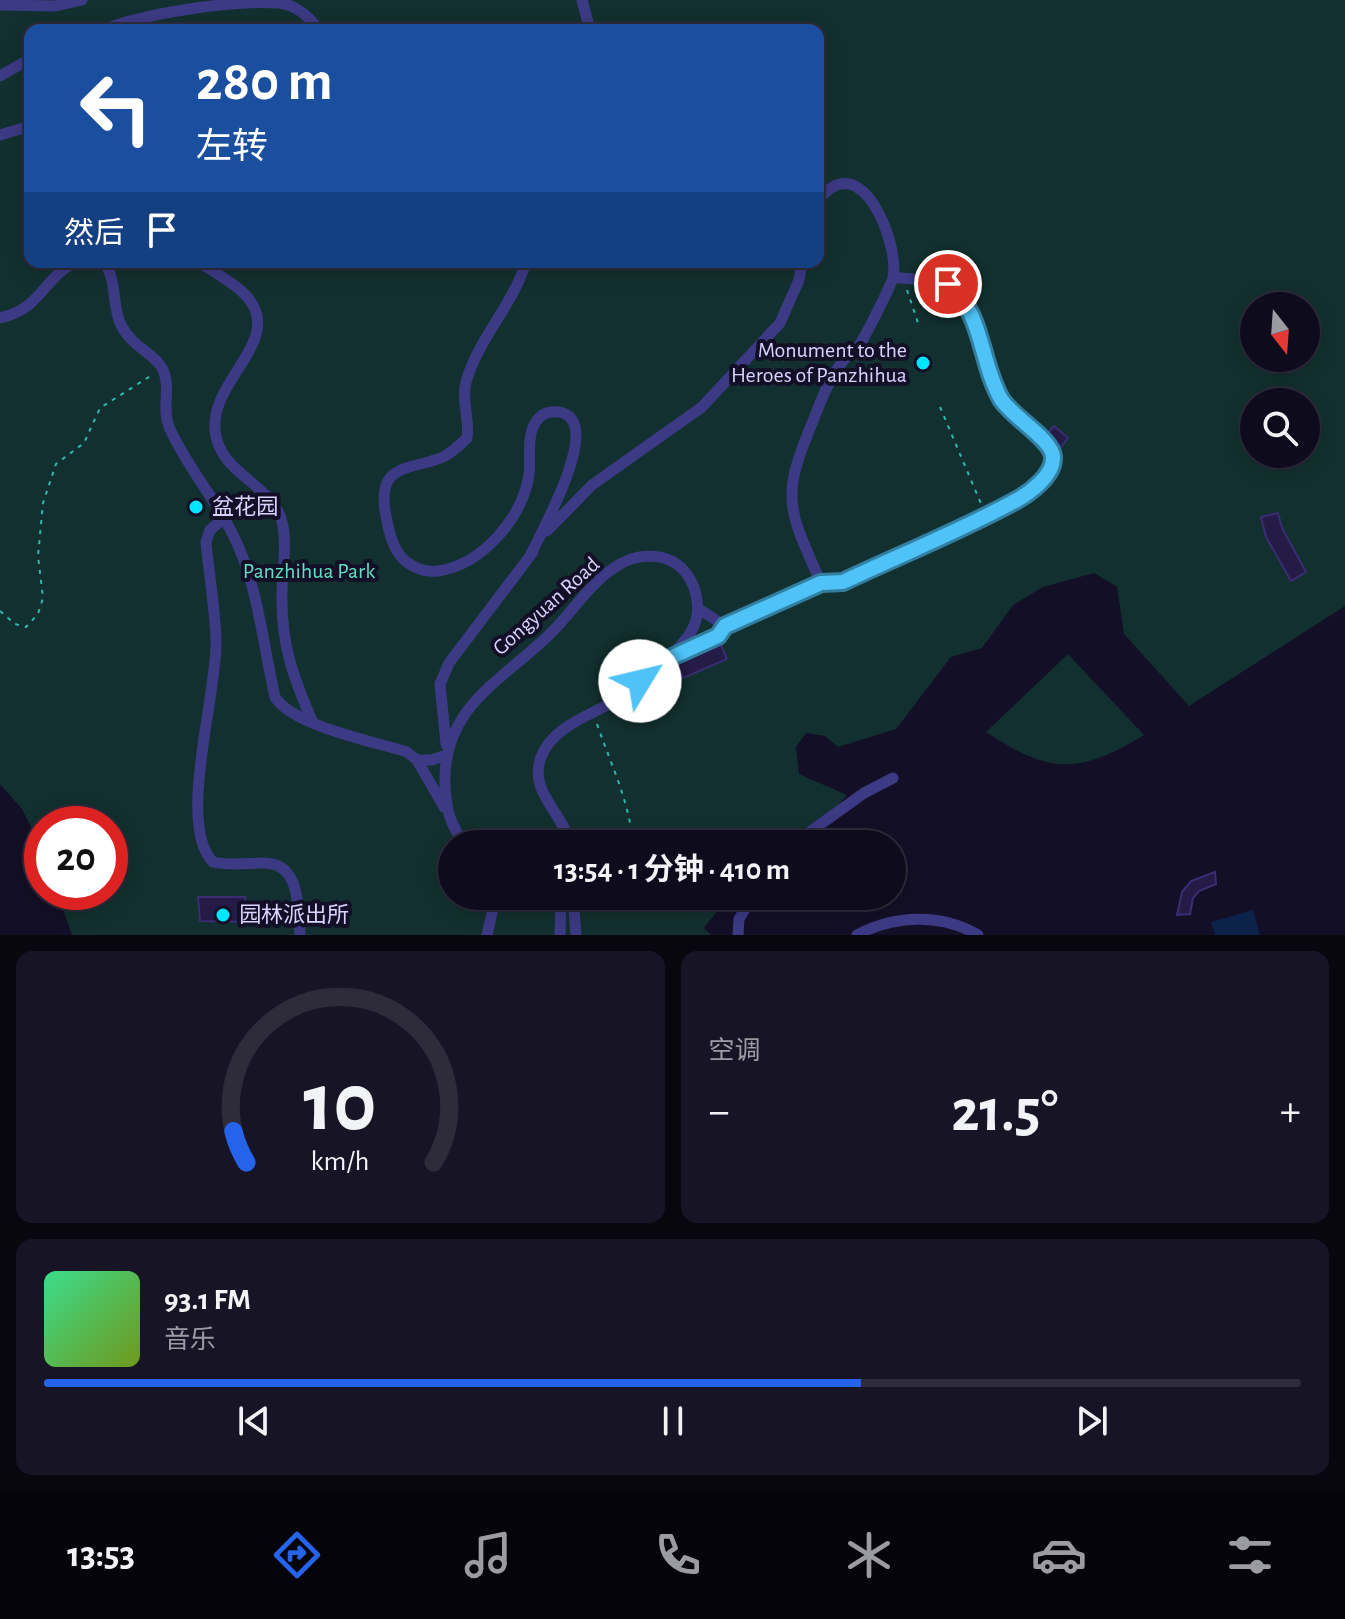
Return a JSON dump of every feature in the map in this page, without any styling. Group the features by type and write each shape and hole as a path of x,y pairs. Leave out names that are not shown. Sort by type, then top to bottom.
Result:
{"street":[{"path":"0,5 56,6 82,0"},
{"path":"582,0 588,24"},
{"path":"128,24 193,8 281,3 306,13 314,24"},
{"path":"0,76 24,62"},
{"path":"0,135 24,128"},
{"path":"821,583 796,524 790,500 793,468 830,379 860,343 898,278 873,199 863,188 849,185 835,187 824,196"},
{"path":"0,318 28,309 52,281 68,268"},
{"path":"107,268 112,277 120,323 133,344 162,366 167,384 163,405 169,427 224,518 245,565 275,697 282,708 313,723 407,752 417,760 457,830"},
{"path":"208,268 242,291 255,311 258,337 216,403 215,432 224,457 243,477 270,496 283,526 283,643 313,723"},
{"path":"524,268 465,385 470,422 467,438 440,458 406,466 393,475 384,504 397,552 411,566 430,572 454,569 478,556 520,506 529,475 531,432 540,417 554,411 568,415 575,425 577,446 569,472 530,556"},
{"path":"446,811 446,750 440,684 449,663 553,523 592,485 712,397 780,323 799,280 801,268"},
{"path":"661,662 718,636 725,626 821,583 843,582 1018,500 1050,473 1053,456 1048,443 1017,419 1000,398 973,313 964,297 948,284 898,278"},
{"path":"224,518 210,530 206,542 217,642 198,790 200,840 204,853 213,862 270,863 283,869 292,879 297,894 300,935"},
{"name":"Gongyuan Road","path":"446,750 456,726 498,676 551,633 599,580 627,561 658,556 679,565 694,585 699,609"},
{"path":"567,830 565,823 541,795 537,779 541,756 559,733 619,699 661,662 692,632 699,609 725,626"},
{"path":"417,760 446,750"},
{"path":"812,830 864,793 893,778"},
{"path":"487,935 493,910"},
{"path":"560,935 561,910"},
{"path":"574,910 576,935"},
{"path":"738,935 739,919 744,910"},
{"path":"857,935 896,922 923,918 952,922 978,935"}],"path":[{"path":"898,278 918,323"},
{"path":"0,611 15,624 26,627 38,614 43,598 38,556 43,503 56,464 84,443 100,408 162,366"},
{"path":"940,407 986,514"},
{"path":"593,712 609,759 622,785 632,830"}],"green space":[{"name":"Panzhihua Park","path":"0,0 1345,0 1345,606 1189,706 1124,634 1117,587 1094,573 1043,587 1013,605 982,648 951,657 896,729 838,747 825,736 806,733 796,747 799,774 847,795 817,830 438,830 438,910 718,910 704,928 711,935 72,935 63,910 128,910 128,806 24,806 24,813 0,784"},
{"path":"1068,654 1144,735 1101,757 1064,764 1028,756 986,732"}],"water":[{"path":"1253,910 1260,935 1215,935 1211,922"}],"building":[{"path":"1054,426 1068,438 1061,447 1047,434"},
{"path":"1278,513 1282,528 1306,572 1291,581 1266,537 1261,517"},
{"path":"721,645 727,659 683,678 677,663"},
{"path":"1215,872 1216,884 1199,891 1193,898 1190,914 1177,915 1182,892 1191,881"},
{"name":"园林派出所","path":"198,897 245,897 245,922 200,921"}],"place":[{"name":"Monument to the Heroes of Panzhihua","path":"923,363"},
{"name":"盆花园","path":"196,507"},
{"name":"园林派出所","path":"223,915"}],"route":[{"path":"640,681 661,662 718,636 725,626 821,583 843,582 1018,500 1050,473 1053,456 1048,443 1017,419 1000,398 973,313 964,297 948,284"}]}
